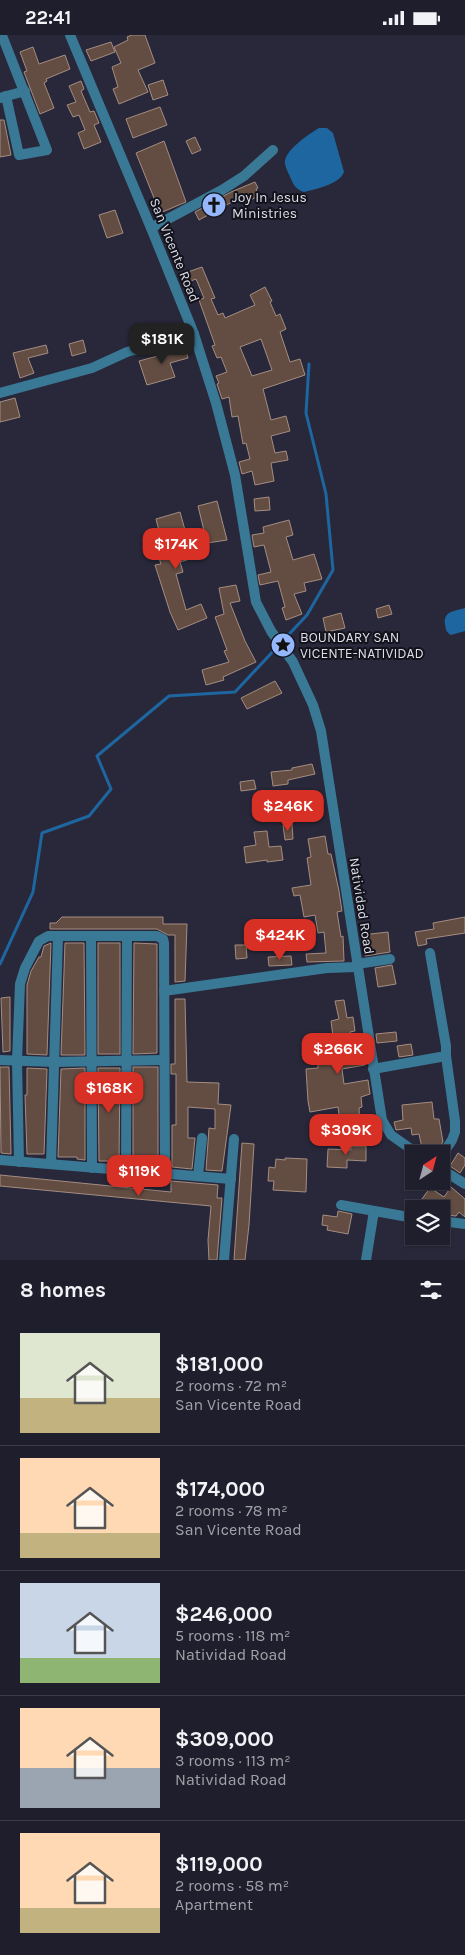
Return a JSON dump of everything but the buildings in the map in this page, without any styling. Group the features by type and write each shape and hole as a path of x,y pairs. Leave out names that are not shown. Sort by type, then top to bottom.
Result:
{"street":[{"name":"San Vicente Road","path":"70,35 194,333 216,403 235,475 256,601 286,653"},
{"path":"5,37 47,150 19,155 3,97 25,91"},
{"path":"151,228 222,191 244,176 273,150"},
{"path":"0,393 92,368 127,352 194,333"},
{"name":"Natividad Road","path":"286,653 293,662 313,705 321,731 382,1120 391,1135 405,1145"},
{"path":"91,936 90,1062 92,1168"},
{"path":"126,1170 127,936"},
{"path":"19,1161 17,1061 20,985 25,969 39,941 48,937 157,936 163,939 165,1174"},
{"path":"51,1164 58,937"},
{"path":"430,953 446,1046 455,1121 454,1132 447,1145"},
{"path":"164,991 327,968 357,966 390,959"},
{"path":"373,1069 446,1056"},
{"path":"0,1060 90,1062 164,1060"},
{"path":"198,1176 202,1138"},
{"path":"224,1260 234,1139"},
{"path":"0,1160 231,1179"},
{"path":"450,1175 465,1184"},
{"path":"340,1205 405,1216"},
{"path":"366,1260 374,1211"},
{"path":"450,1222 465,1224"}],"water":[{"path":"319,128 327,128 333,133 344,172 332,183 304,192 293,184 285,166 285,159 292,148"},
{"path":"465,608 465,631 451,635 446,629 446,616 450,612"}],"waterway":[{"path":"0,964 33,892 42,833 89,816 111,789 97,756 169,696 235,692 307,615 333,570 326,494 306,413 309,364"}],"place":[{"name":"Joy In Jesus Ministries","path":"214,205"},
{"name":"BOUNDARY SAN VICENTE-NATIVIDAD","path":"283,645"}]}
